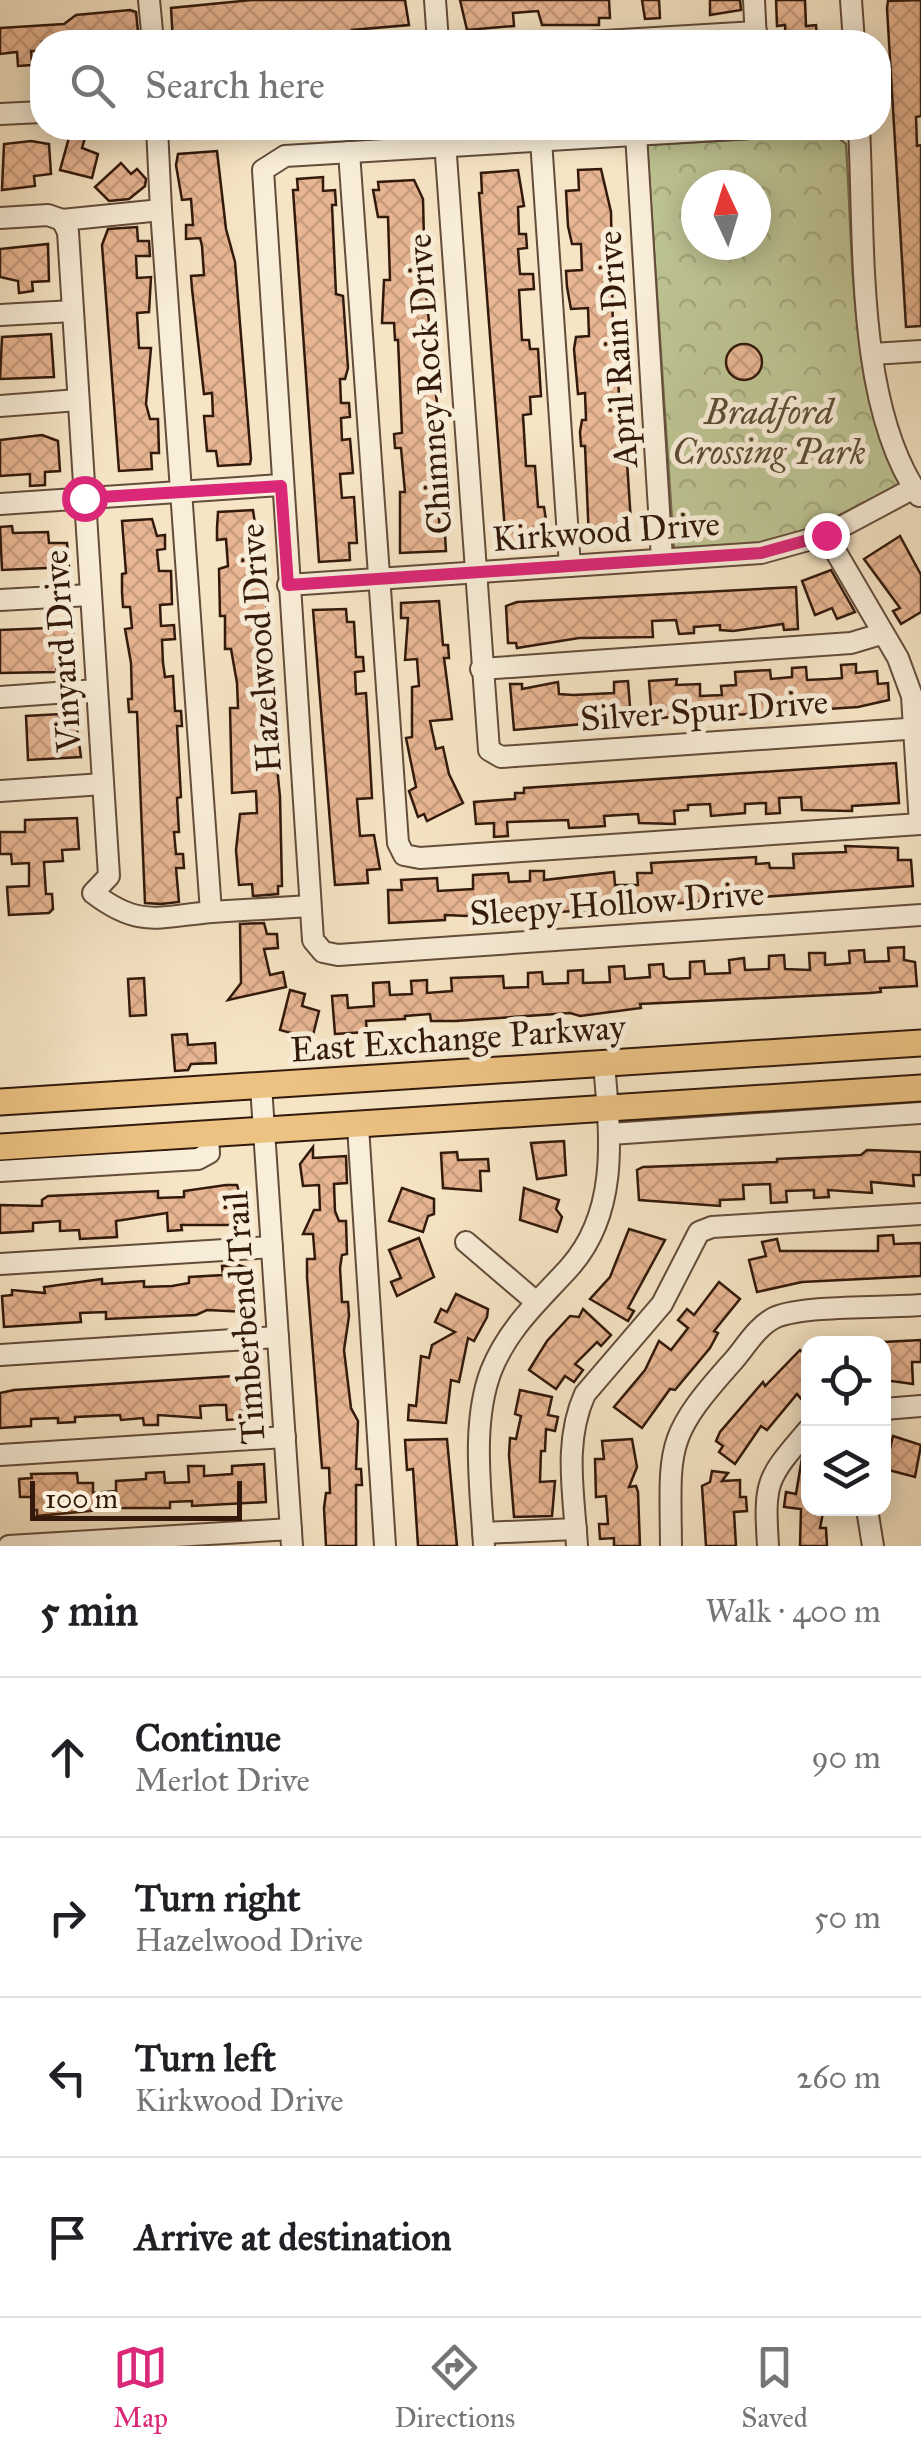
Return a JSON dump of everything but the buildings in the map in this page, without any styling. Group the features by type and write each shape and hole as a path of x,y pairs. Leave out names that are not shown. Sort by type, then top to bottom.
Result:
{"main road":[{"name":"East Exchange Parkway","path":"0,1102 921,1043"},
{"path":"0,1148 358,1126 609,1121 921,1088"}],"street":[{"path":"149,0 151,30"},
{"path":"435,0 437,30"},
{"path":"754,0 756,30"},
{"path":"851,0 853,30"},
{"path":"0,114 30,113"},
{"path":"158,140 211,912 310,906"},
{"path":"425,140 350,152 398,843 404,854 420,858 920,824"},
{"name":"Chimney Rock Drive","path":"444,140 486,741 492,754"},
{"path":"540,140 570,566"},
{"name":"April Rain Drive","path":"636,140 662,560"},
{"path":"859,140 872,354 888,430 918,493"},
{"name":"Hazelwood Drive","path":"319,949 313,940 310,906 261,178 269,163 285,156 350,152"},
{"path":"0,218 48,215 62,220 161,210"},
{"name":"Vinyard Drive","path":"62,220 68,232 109,876 93,894 122,915 141,918 211,912"},
{"path":"0,315 73,311"},
{"path":"872,354 921,351"},
{"path":"0,406 78,400"},
{"path":"0,504 281,486"},
{"name":"Kirkwood Drive","path":"288,585 761,553 826,535 918,493"},
{"path":"826,535 898,658 912,696 918,728 921,832"},
{"path":"0,600 90,595"},
{"path":"481,669 852,643 881,634"},
{"path":"0,697 97,690"},
{"name":"Silver Spur Drive","path":"492,754 501,757 918,728"},
{"path":"0,791 103,784"},
{"name":"Sleepy Hollow Drive","path":"319,949 338,955 921,915"},
{"path":"604,1064 609,1121 605,1196 588,1242 535,1301 502,1350 486,1388 480,1445 484,1540 577,1537 570,1442 579,1406 662,1304 699,1232 921,1214"},
{"name":"Timberbend Trail","path":"261,1086 292,1538"},
{"path":"609,1121 921,1113"},
{"path":"358,1126 385,1546"},
{"path":"0,1171 198,1159 209,1153 208,1136"},
{"path":"466,1242 535,1301"},
{"path":"0,1264 272,1247"},
{"path":"672,1546 670,1464 675,1436 697,1401 762,1326 778,1317 801,1313 921,1306"},
{"path":"0,1355 278,1336"},
{"path":"891,1408 921,1406"},
{"path":"0,1456 285,1437"},
{"path":"768,1546 765,1499 769,1478 801,1439"},
{"path":"868,1516 874,1546"},
{"path":"9,1546 292,1538"}],"green space":[{"name":"Bradford Crossing Park","path":"732,140 841,140 846,144 862,361 883,444 900,484 803,534 769,543 674,551 647,145"}],"route":[{"path":"84,498 281,486 288,585 761,553 826,535"}]}
